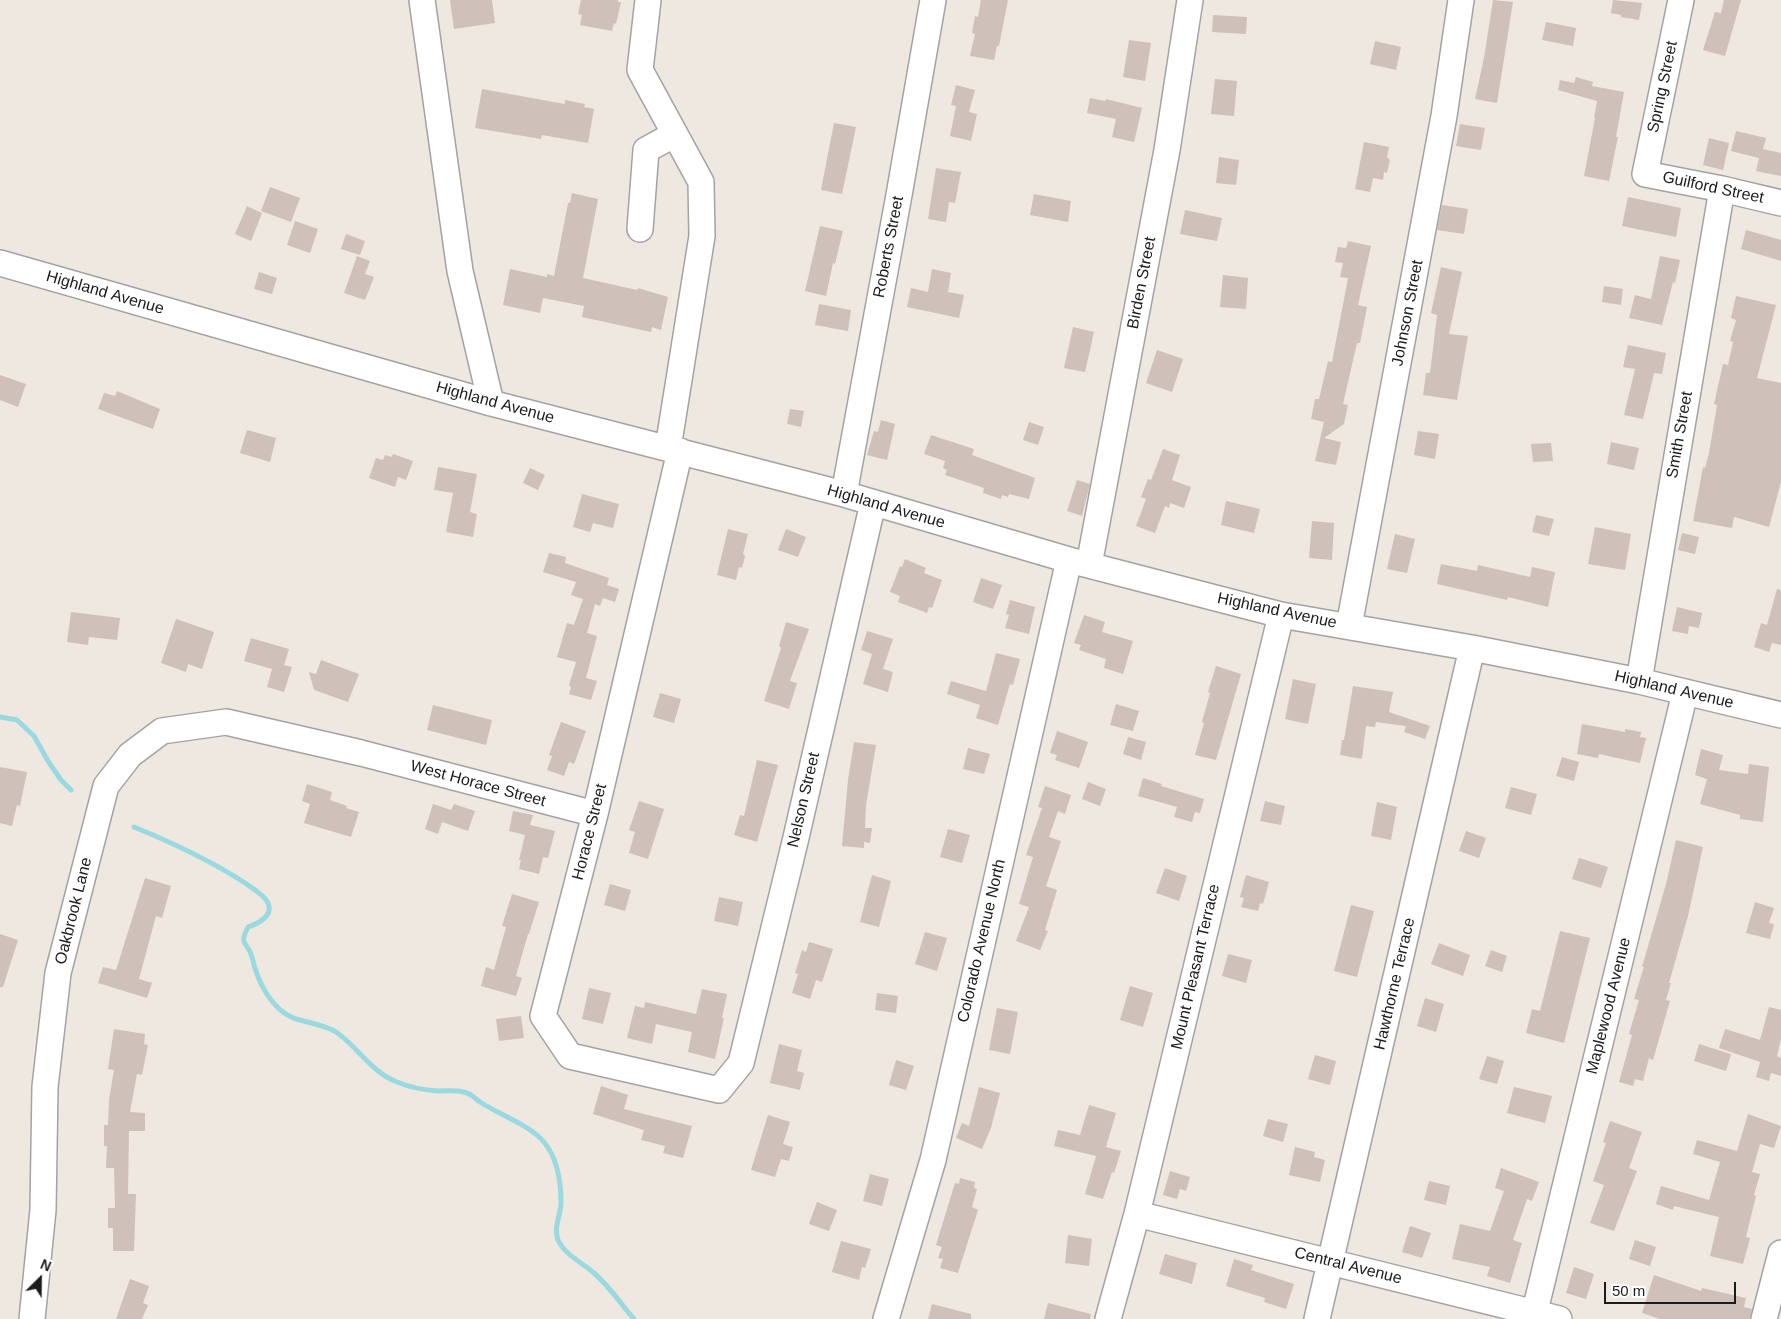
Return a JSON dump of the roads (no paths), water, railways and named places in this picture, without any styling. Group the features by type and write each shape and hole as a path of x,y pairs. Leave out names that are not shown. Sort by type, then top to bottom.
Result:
{"street":[{"path":"422,0 460,271 491,403"},
{"name":"Horace Street","path":"648,0 640,70 701,182 702,236 674,450 595,814 543,1016 570,1056 719,1090"},
{"name":"Roberts Street","path":"844,494 898,204 933,0"},
{"name":"Birden Street","path":"1079,563 1167,150 1190,0"},
{"name":"Johnson Street","path":"1350,626 1444,116 1461,0"},
{"name":"Spring Street","path":"1645,174 1681,0"},
{"path":"640,229 646,150 675,134"},
{"name":"Guilford Street","path":"1645,174 1781,203"},
{"name":"Smith Street","path":"1639,681 1722,189"},
{"name":"Highland Avenue","path":"0,263 491,403 844,494 1079,563 1281,614 1472,648 1639,681 1781,715"},
{"name":"Nelson Street","path":"719,1090 741,1064 873,503"},
{"name":"Colorado Avenue North","path":"886,1319 933,1160 1079,563"},
{"name":"Mount Pleasant Terrace","path":"1108,1319 1137,1214 1281,614"},
{"name":"Hawthorne Terrace","path":"1317,1319 1332,1262 1472,648"},
{"name":"Maplewood Avenue","path":"1534,1316 1685,692"},
{"name":"Oakbrook Lane","path":"32,1319 43,1210 45,1087 58,973 106,786 130,755 162,731 226,722 361,753"},
{"name":"West Horace Street","path":"361,753 595,814"},
{"name":"Central Avenue","path":"1137,1214 1332,1262 1534,1316 1559,1319"},
{"path":"1764,1319 1781,1253"}],"waterway":[{"path":"0,717 17,720 34,736 61,780 71,790"},
{"path":"134,827 205,859 255,889 266,900 269,908 267,916 260,922 248,927 244,941 267,994 287,1015 336,1032 372,1066 388,1078 417,1088 467,1093 531,1130 538,1136 552,1155 559,1179 561,1208 556,1230 558,1240 570,1254 590,1269 610,1289 634,1319"}]}
